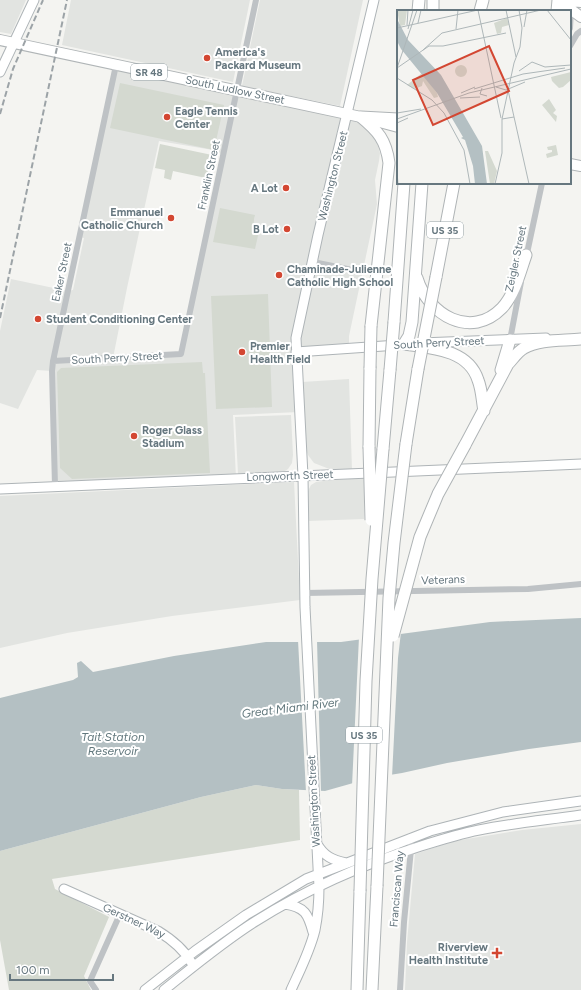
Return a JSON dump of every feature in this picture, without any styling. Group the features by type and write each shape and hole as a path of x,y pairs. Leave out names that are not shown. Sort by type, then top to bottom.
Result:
{"highway":[{"path":"480,10 483,0"},
{"path":"488,10 490,0"},
{"path":"557,10 558,0"},
{"path":"360,117 397,119"},
{"path":"360,117 378,133 384,142 390,163 371,326 369,447 372,579"},
{"name":"US 35","path":"357,990 366,687 372,579 394,322 404,184"},
{"path":"422,184 412,326 404,344 446,351 468,364 478,379 484,411"},
{"name":"US 35","path":"372,990 391,582 406,444 418,369 454,184"},
{"path":"416,276 424,296 439,313 458,321 476,322 492,316 503,306 514,287 526,255"},
{"path":"492,393 508,364 523,349 542,343 581,338"},
{"path":"387,660 418,541 438,494 484,411 502,368 510,340"},
{"path":"374,960 376,990"}],"main road":[{"path":"558,0 581,2"},
{"path":"558,0 581,17"},
{"name":"South Ludlow Street","path":"0,40 348,114 397,127"},
{"path":"571,164 581,166"}],"street":[{"path":"0,72 34,0"},
{"name":"Franklin Street","path":"181,354 256,0"},
{"name":"Washington Street","path":"293,990 314,936 318,910 319,887 305,607 303,476 296,338 374,0"},
{"path":"571,44 577,34 581,31"},
{"name":"Eaker Street","path":"55,486 53,361 116,65"},
{"name":"Zeigler Street","path":"510,340 526,255 542,184"},
{"path":"313,262 362,272"},
{"name":"South Perry Street","path":"296,352 456,341 581,338"},
{"name":"South Perry Street","path":"53,361 181,354"},
{"name":"Longworth Street","path":"0,489 581,464"},
{"name":"Veterans","path":"305,593 528,589 581,584"},
{"path":"145,990 188,956 246,915 306,879 410,838 469,820 505,812 581,801"},
{"path":"556,805 558,818"},
{"path":"505,812 507,825"},
{"path":"164,990 255,921 319,887 389,857 411,849 478,830 581,816"},
{"name":"Franciscan Way","path":"400,990 411,849 410,838"},
{"path":"316,842 322,852 329,858 346,863"},
{"name":"Gerstner Way","path":"64,889 158,931 170,939 188,956 194,966"},
{"path":"285,904 296,906 304,911 310,920 314,936"},
{"path":"96,990 90,981 120,914"}],"shaded area":[{"path":"0,0 26,0 11,34 0,32"},
{"path":"71,0 250,0 233,82 62,45"},
{"path":"260,0 363,0 340,106 242,86"},
{"name":"Chaminade-Julienne Catholic High School","path":"116,65 361,117 376,140 380,153 375,180 377,204 349,336 349,348 296,352 299,412 233,415 236,478 55,486 52,371 37,370 18,409 0,403 0,331 11,279 68,291 73,290 84,238 80,237","holes":["159,141 213,150 223,155 180,354 113,358"]},
{"name":"Eagle Tennis Center","path":"120,83 224,105 214,150 110,128"},
{"path":"160,144 212,155 206,178 173,171 171,180 164,178 165,170 155,168"},
{"path":"220,208 255,215 254,224 259,231 255,249 213,242"},
{"name":"Premier Health Field","path":"268,294 272,407 216,409 211,296"},
{"name":"Roger Glass Stadium","path":"202,362 203,373 205,373 210,473 72,479 60,468 57,372 61,368"},
{"path":"349,379 352,470 332,470 314,463 308,455 304,444 302,382"},
{"path":"291,415 293,455 292,463 288,469 282,473 238,474 235,417"},
{"path":"364,478 364,519 308,521 308,491 311,485 316,482 323,481"},
{"path":"294,482 300,600 172,616 67,633 0,648 0,496"},
{"path":"256,785 299,790 300,840 52,879 55,889 109,917 84,976 91,990 9,990 0,940 0,851 201,797"},
{"path":"581,824 581,990 405,990 407,942 415,854 454,841 522,830"}],"water":[{"name":"Tait Station Reservoir","path":"581,618 581,742 447,763 371,778 325,791 282,789 256,785 201,797 0,851 0,698 73,680 78,677 77,663 81,661 93,672 174,656 266,642 341,642 490,622"}],"pier":[{"path":"401,632 398,658 392,777 371,780 352,786 359,637"},
{"path":"298,640 317,640 321,793 306,792"}],"railway":[{"path":"0,114 13,69 43,0"},
{"path":"0,318 67,0"}],"place":[{"name":"America's Packard Museum","path":"207,58"},
{"name":"Eagle Tennis Center","path":"167,117"},
{"name":"A Lot","path":"286,188"},
{"name":"Emmanuel Catholic Church","path":"171,218"},
{"name":"B Lot","path":"287,229"},
{"name":"Chaminade-Julienne Catholic High School","path":"279,275"},
{"name":"Student Conditioning Center","path":"38,319"},
{"name":"Premier Health Field","path":"242,352"},
{"name":"Roger Glass Stadium","path":"134,436"},
{"name":"Riverview Health Institute","path":"497,953"}],"water label":[{"name":"Great Miami River","path":"290,708"}]}
